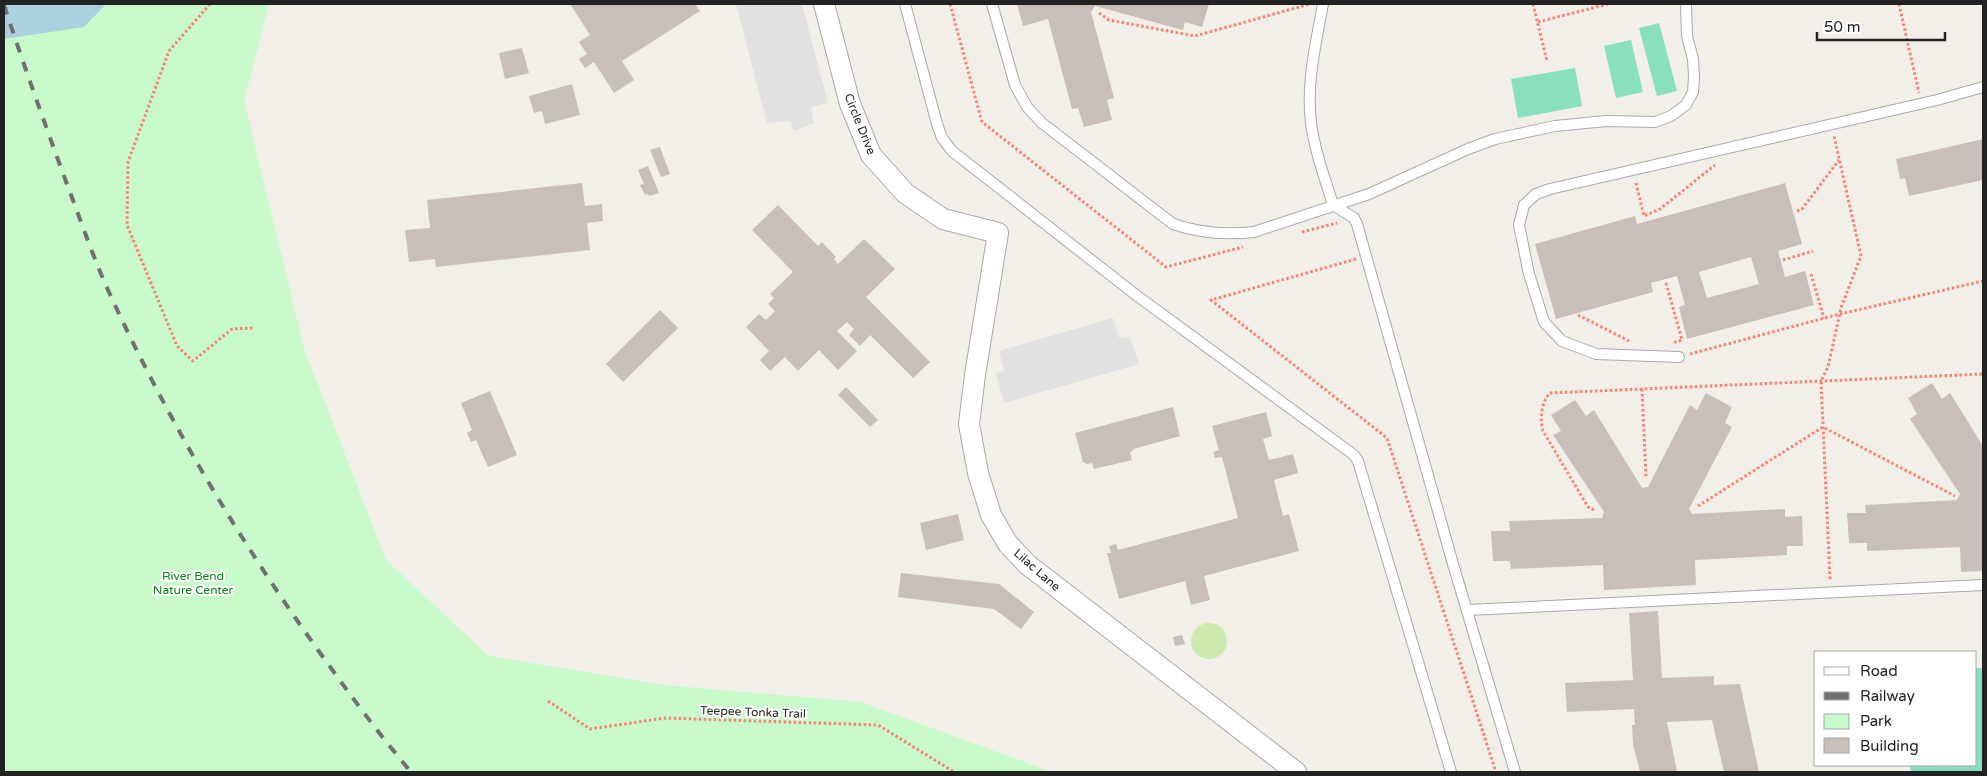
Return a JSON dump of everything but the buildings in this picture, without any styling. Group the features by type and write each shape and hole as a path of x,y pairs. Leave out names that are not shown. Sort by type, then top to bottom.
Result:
{"street":[{"name":"Circle Drive","path":"824,4 850,104 871,155 905,193 943,218 998,234"},
{"name":"Lilac Lane","path":"998,234 969,424 978,473 991,514 1008,544 1028,565 1296,772"}],"lane":[{"path":"905,4 937,124 942,138 952,151 1136,295 1354,454 1358,460 1451,772"},
{"path":"992,4 1014,85 1027,107 1042,123 1173,224 1187,229 1235,234 1254,232 1369,194 1468,149 1503,137 1555,126 1606,121 1655,122 1671,116 1686,105 1693,92 1693,59 1687,36 1686,4"},
{"path":"1323,4 1310,78 1311,124 1333,205 1354,218 1356,224 1515,772"},
{"path":"1679,358 1596,354 1562,341 1544,322 1529,274 1519,225 1524,205 1536,194 1550,189 1983,87"},
{"path":"1467,610 1983,585"}],"path":[{"path":"210,4 169,52 138,134 128,162 127,225 177,346 193,361 232,329 253,328"},
{"path":"1099,13 1109,20 1196,36 1312,4"},
{"path":"1533,4 1547,60"},
{"path":"1538,22 1608,4"},
{"path":"1898,4 1921,103"},
{"path":"1830,592 1821,381 1828,367 1840,314 1861,256 1831,124"},
{"path":"1796,211 1802,209 1839,159"},
{"path":"1632,170 1644,216 1660,209 1719,162"},
{"path":"1783,260 1813,251"},
{"path":"1811,274 1824,318"},
{"path":"1679,358 1824,318 1983,281"},
{"path":"1664,344 1682,340 1666,283"},
{"path":"1578,315 1637,345"},
{"path":"1594,510 1588,507 1543,431 1541,418 1546,397 1550,393 1983,374"},
{"path":"1642,389 1646,478"},
{"path":"1823,427 1955,496"},
{"path":"1698,506 1823,427"},
{"name":"Teepee Tonka Trail","path":"548,702 590,729 665,718 878,725 954,772"}],"green space":[{"name":"River Bend Nature Center","path":"4,4 269,4 244,101 304,348 386,560 489,656 664,685 861,702 1052,772 4,772"},
{"path":"1659,23 1677,91 1657,96 1639,28"},
{"path":"1631,40 1643,92 1616,98 1604,46"},
{"path":"1575,68 1582,106 1518,118 1511,79"},
{"path":"1209,623 1216,624 1222,628 1226,634 1226,648 1222,654 1216,658 1209,659 1202,658 1196,654 1192,648 1191,641 1192,634 1196,628 1202,624"},
{"path":"1977,668 1983,668 1983,772 1911,772 1910,766 1977,766"}],"shaded area":[{"path":"736,4 802,4 828,103 811,107 814,123 794,131 790,121 767,123"},
{"path":"1113,318 1119,338 1130,337 1139,364 1004,403 996,374 1004,370 999,351"}],"water":[{"path":"4,4 106,4 84,27 4,39"}],"railway":[{"path":"4,5 43,119 97,265 154,384 204,475 259,564 341,681 411,772"}]}
